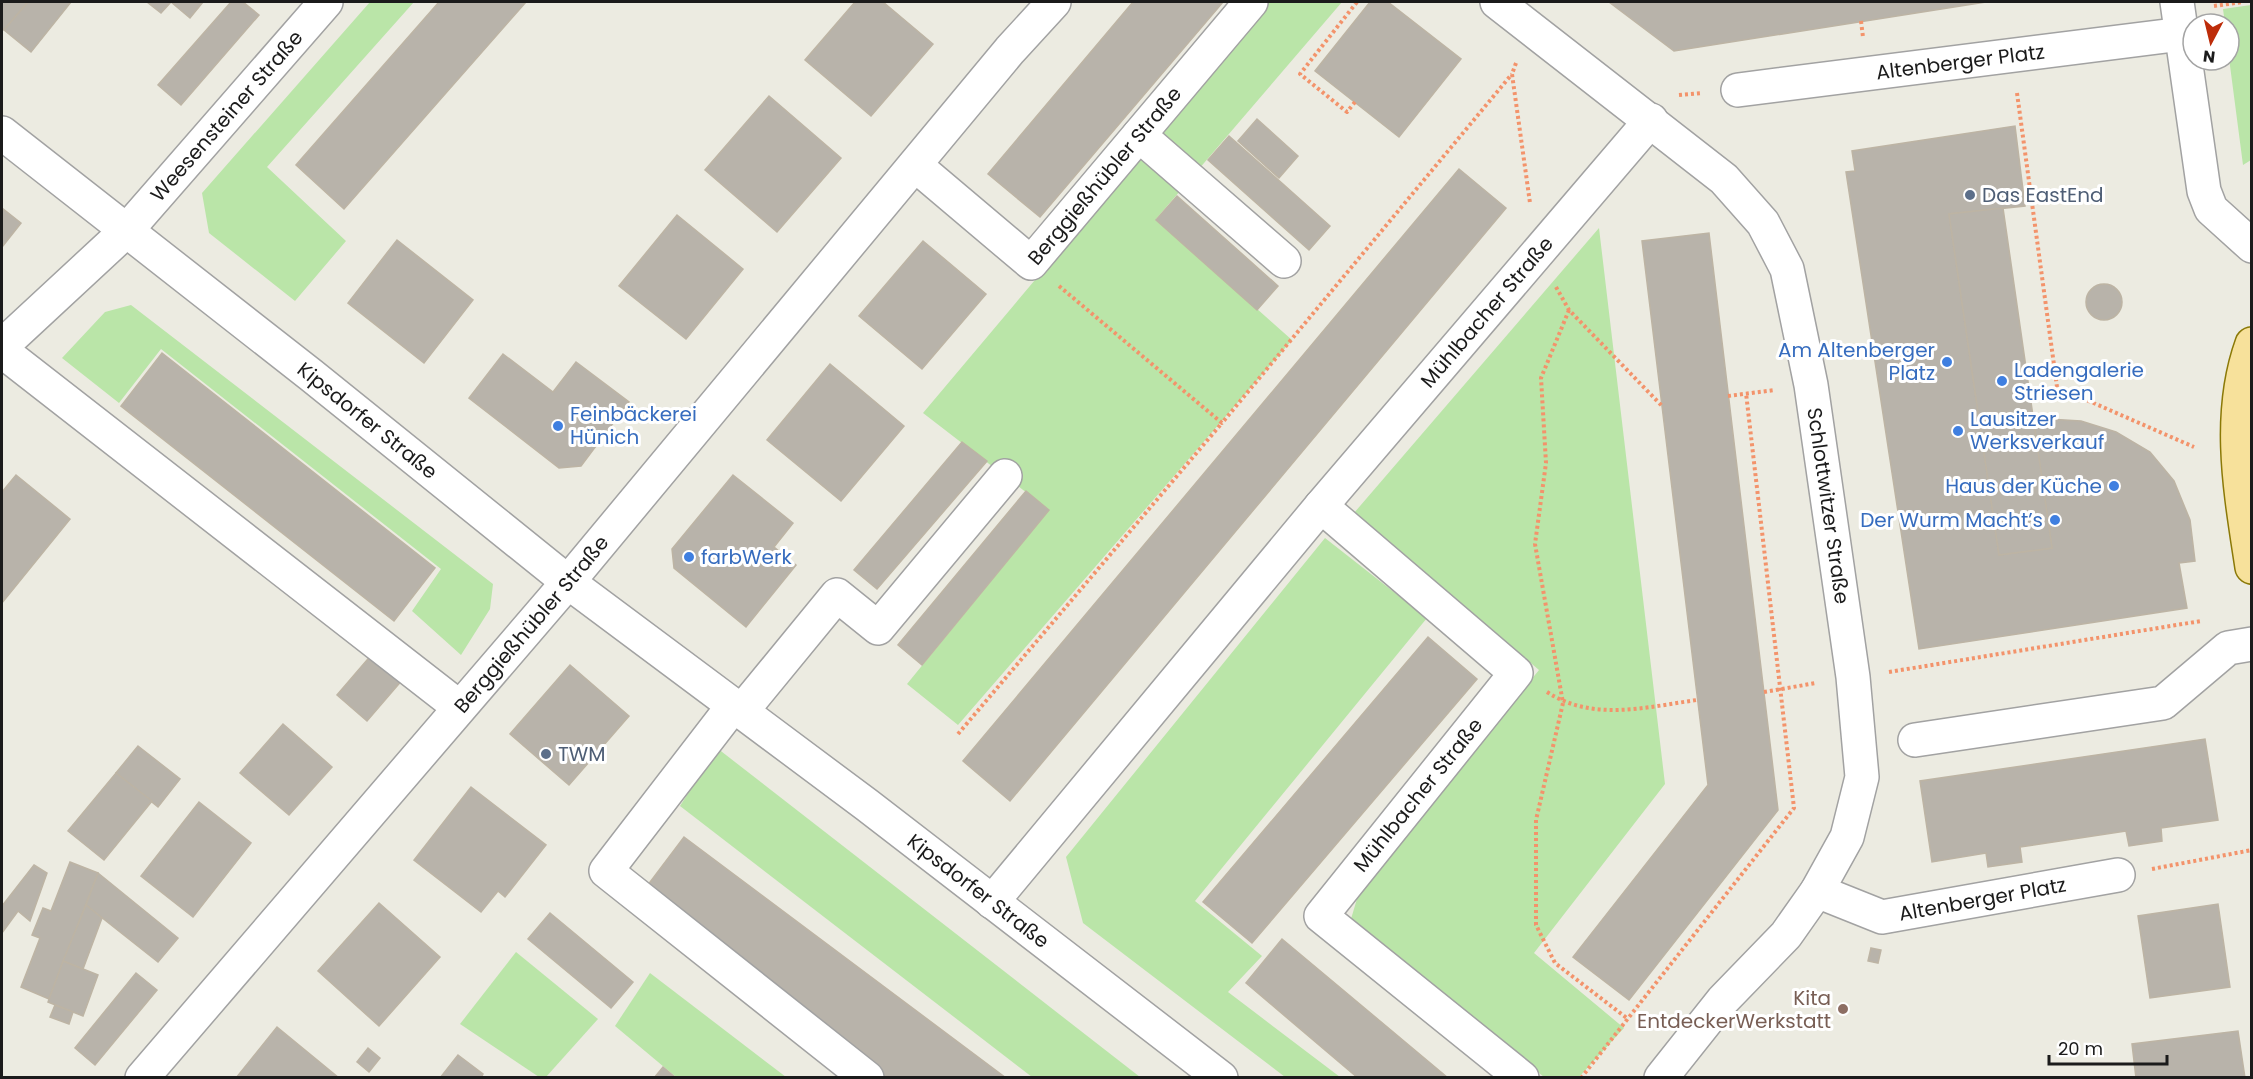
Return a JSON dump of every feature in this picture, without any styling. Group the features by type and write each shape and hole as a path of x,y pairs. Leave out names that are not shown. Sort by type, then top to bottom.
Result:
{"main road":[{"path":"2252,344 2237,403 2238,458 2252,567"}],"street":[{"name":"Weesensteiner Straße","path":"2,349 127,230 326,2"},
{"name":"Berggießhübler Straße","path":"142,1077 568,582 915,165 1054,2"},
{"name":"Berggießhübler Straße","path":"915,165 1031,263 1251,2"},
{"name":"Schlottwitzer Straße","path":"1497,2 1724,179 1763,223 1787,268 1811,385 1853,677 1862,777 1847,837 1817,891 1786,935 1723,1000 1661,1077"},
{"name":"Altenberger Platz","path":"1738,90 2012,56 2179,16 2205,191 2211,209 2252,246"},
{"name":"Mühlbacher Straße","path":"992,902 1321,506 1651,120"},
{"name":"Kipsdorfer Straße","path":"2,133 568,582 1221,1077"},
{"path":"1139,135 1284,261"},
{"path":"2,349 459,707"},
{"path":"867,1077 606,871 737,709 837,595 878,628 1005,476"},
{"path":"1321,506 1516,673"},
{"path":"1915,740 2163,703 2228,648 2252,644"},
{"name":"Mühlbacher Straße","path":"1516,673 1321,916 1522,1077"},
{"name":"Altenberger Platz","path":"1817,891 1882,917 2118,875"}],"path":[{"path":"1355,102 1347,112 1300,74 1357,2"},
{"path":"1529,26 1512,74 1537,251 1569,310 1662,406"},
{"path":"2012,56 2057,387 2194,447"},
{"path":"1651,120 1674,96 1738,90"},
{"path":"1728,396 1811,385"},
{"path":"1581,1077 1794,808 1746,393"},
{"path":"958,734 1222,423"},
{"path":"1853,677 2211,620"},
{"path":"1516,673 1563,702 1592,710 1622,710 1697,700"},
{"path":"1764,692 1818,683"},
{"path":"2118,875 2252,850"}],"green space":[{"path":"370,2 414,2 267,167 346,241 295,301 209,233 202,193"},
{"path":"1269,2 1342,2 1156,219 1292,340 958,725 907,684 1049,510 923,413"},
{"path":"2251,5 2251,160 2243,165 2231,72 2241,72 2241,12 2223,12 2223,9"},
{"path":"1599,228 1665,784 1534,953 1624,1028 1579,1077 1544,1077 1351,919 1359,892 1539,670 1354,513"},
{"path":"131,305 493,584 490,609 461,655 412,611 441,569 161,349 119,403 62,358 105,312"},
{"path":"1325,538 1427,618 1195,901 1262,956 1228,992 1340,1077 1285,1077 1083,923 1066,857"},
{"path":"717,748 1140,1077 1032,1077 680,806"},
{"path":"516,952 598,1019 546,1077 539,1077 460,1024"},
{"path":"650,973 786,1077 676,1077 615,1026"}],"building":[{"path":"2,2 28,2 4,30 2,28"},
{"path":"28,2 71,2 31,52 4,30"},
{"path":"147,2 171,2 161,13"},
{"path":"171,2 203,2 190,18"},
{"path":"231,2 243,2 259,15 181,105 158,85"},
{"path":"439,2 526,2 344,209 296,165"},
{"path":"855,2 883,2 933,44 871,116 805,60"},
{"path":"1133,2 1223,2 1040,217 988,174"},
{"path":"1370,2 1388,2 1461,59 1399,137 1315,71"},
{"path":"1609,2 1986,2 1674,51"},
{"path":"769,96 841,158 777,232 705,170"},
{"path":"1257,119 1298,156 1279,178 1238,141"},
{"path":"2015,126 2025,206 1949,214 1999,555 2052,548 2033,418 2081,421 2116,432 2150,452 2174,481 2190,520 2195,561 2179,563 2187,608 1919,649 1846,172 1855,171 1852,151"},
{"path":"1229,136 1330,226 1309,250 1208,160"},
{"path":"1459,169 1506,208 1010,801 963,761"},
{"path":"1177,196 1278,286 1257,310 1156,220"},
{"path":"2,208 21,223 2,247"},
{"path":"2003,208 2052,548 1999,555 1949,214"},
{"path":"677,215 743,269 686,339 619,286"},
{"path":"1709,233 1778,810 1629,1000 1573,957 1708,785 1642,241"},
{"path":"397,240 473,300 424,363 348,303"},
{"path":"923,241 986,294 922,369 859,316"},
{"path":"2104,284 2117,289 2122,302 2117,315 2104,320 2091,315 2086,302 2091,289"},
{"path":"162,353 435,568 394,621 121,406"},
{"path":"503,354 553,392 576,362 629,402 581,466 559,468 469,398"},
{"path":"830,364 904,426 841,501 767,440"},
{"path":"962,442 987,461 877,589 854,570"},
{"path":"16,475 70,519 2,603 2,492"},
{"path":"733,475 793,523 774,547 796,565 746,627 674,568 672,549"},
{"path":"1026,491 1049,510 922,665 898,645"},
{"path":"1428,637 1477,679 1252,943 1203,902"},
{"path":"373,653 403,679 367,721 337,695"},
{"path":"570,665 629,716 569,785 510,734"},
{"path":"283,724 332,767 289,815 240,773"},
{"path":"2205,739 2218,820 2161,828 2162,841 2129,846 2126,831 2020,847 2022,862 1988,867 1986,853 1932,862 1920,781"},
{"path":"138,746 180,779 158,807 116,773"},
{"path":"116,773 152,801 104,860 68,831"},
{"path":"471,787 546,845 505,897 498,891 481,912 414,860"},
{"path":"199,802 251,843 193,917 141,876"},
{"path":"684,837 1006,1078 886,1078 641,894"},
{"path":"70,862 98,873 49,999 21,987 40,938 32,935 43,908 51,911"},
{"path":"34,865 47,873 30,921 18,911 2,933 2,906"},
{"path":"98,873 178,938 158,962 86,905"},
{"path":"379,903 440,957 379,1026 318,971"},
{"path":"2218,904 2230,987 2150,998 2138,916"},
{"path":"86,905 102,918 83,969 63,961"},
{"path":"550,913 633,982 611,1008 528,939"},
{"path":"1282,939 1448,1078 1358,1078 1246,983"},
{"path":"1871,948 1881,950 1878,963 1868,961"},
{"path":"63,961 98,975 83,1016 48,1002"},
{"path":"136,973 157,990 95,1065 75,1048"},
{"path":"55,1005 73,1012 69,1024 50,1017"},
{"path":"277,1027 339,1078 236,1078"},
{"path":"2238,1031 2245,1078 2136,1078 2132,1044"},
{"path":"368,1048 380,1058 369,1072 357,1062"},
{"path":"458,1055 483,1074 481,1078 440,1078"},
{"path":"663,1067 676,1078 654,1078"}],"place":[{"name":"Das EastEnd","path":"1970,195"},
{"name":"Am Altenberger Platz","path":"1947,362"},
{"name":"Ladengalerie Striesen","path":"2002,381"},
{"name":"Feinbäckerei Hünich","path":"558,426"},
{"name":"Lausitzer Werksverkauf","path":"1958,431"},
{"name":"Haus der Küche","path":"2114,486"},
{"name":"Der Wurm Macht’s","path":"2055,520"},
{"name":"farbWerk","path":"689,557"},
{"name":"TWM","path":"546,754"},
{"name":"Kita EntdeckerWerkstatt","path":"1843,1009"}]}
